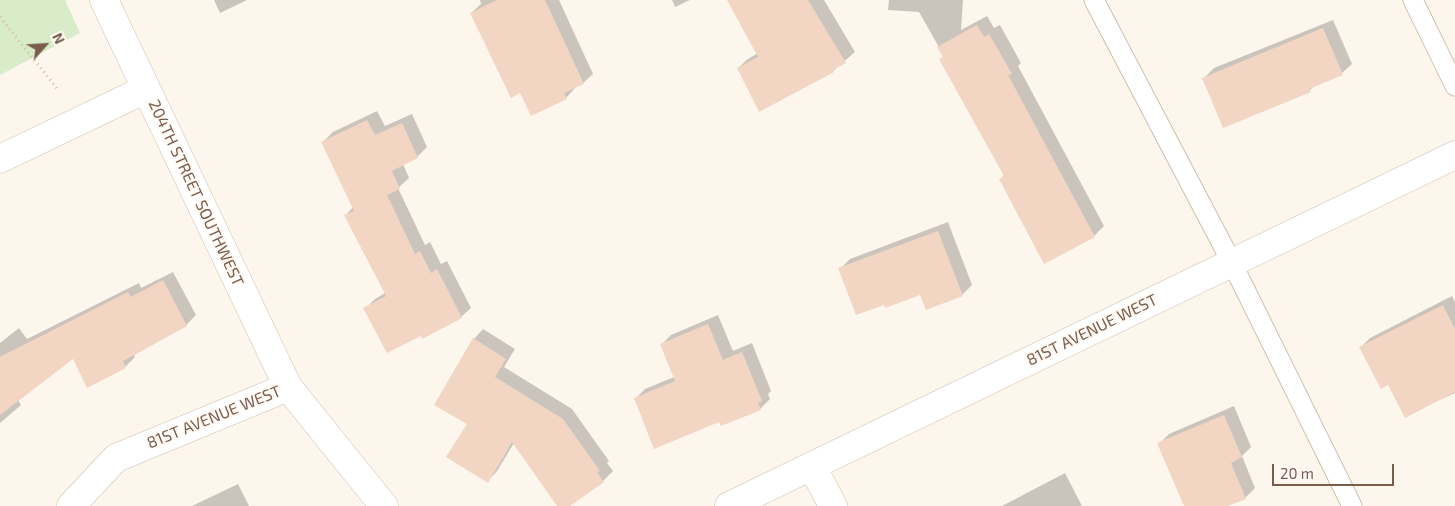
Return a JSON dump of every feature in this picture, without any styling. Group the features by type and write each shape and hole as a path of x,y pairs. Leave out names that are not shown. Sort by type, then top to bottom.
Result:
{"street":[{"name":"204TH STREET SOUTHWEST","path":"104,0 288,387"},
{"path":"0,159 146,89"},
{"name":"81ST AVENUE WEST","path":"729,506 1455,155"},
{"name":"81ST AVENUE WEST","path":"71,506 116,458 288,387 384,506"},
{"path":"812,466 833,506"}],"lane":[{"path":"1094,0 1232,262 1352,506"},
{"path":"1413,0 1455,86"}],"path":[{"path":"0,17 82,120"}],"green space":[{"path":"0,0 65,0 80,33 0,75"}],"building":[{"path":"497,0 545,0 584,84 564,93 567,99 531,116 520,93 511,98 470,13"},
{"path":"727,0 808,0 846,63 833,70 834,72 759,112 737,68 758,57"},
{"path":"977,25 984,37 989,34 1012,74 1008,75 1095,237 1044,264 999,179 1004,176 939,59 943,57 937,47"},
{"path":"1323,28 1343,75 1309,89 1311,92 1223,128 1202,78"},
{"path":"367,120 375,135 402,123 418,158 392,171 400,189 387,195 415,254 420,251 431,273 437,269 462,318 422,339 421,336 387,353 363,308 386,296 344,215 354,211 321,142"},
{"path":"938,231 963,296 926,310 920,295 885,308 884,305 856,315 838,268"},
{"path":"163,280 187,326 123,361 126,368 87,388 73,359 0,415 0,357 128,292 131,297"},
{"path":"1443,305 1455,329 1455,392 1405,418 1388,385 1381,389 1359,347"},
{"path":"708,324 723,360 742,352 762,401 758,403 761,410 721,426 719,422 654,449 634,398 675,381 660,344"},
{"path":"473,338 506,359 495,377 563,419 600,471 597,472 604,482 570,506 557,506 512,442 488,483 446,457 467,424 434,405"},
{"path":"1224,415 1242,457 1231,463 1246,499 1228,506 1184,506 1157,443"}]}
